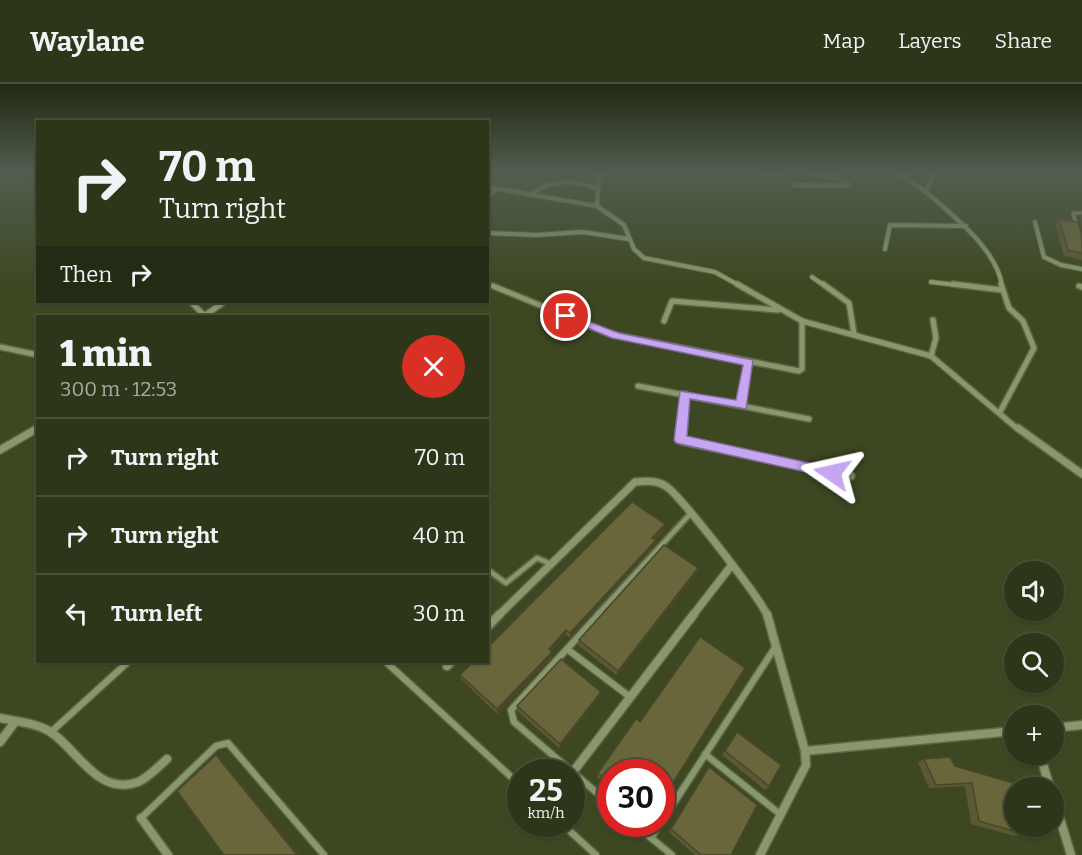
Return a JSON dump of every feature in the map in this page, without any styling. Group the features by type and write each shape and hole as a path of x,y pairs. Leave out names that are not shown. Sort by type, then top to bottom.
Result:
{"street":[{"path":"603,210 624,225 634,249 645,258 704,269 728,277 802,321 931,356 1032,441 1082,474"},
{"path":"948,210 967,226 1000,272 1002,290 1010,308 1027,327 1034,348 1000,412"},
{"path":"1035,222 1044,257 1061,265 1082,269"},
{"path":"885,249 886,234 890,225 967,226"},
{"path":"489,233 536,235 583,232 629,239"},
{"path":"812,277 849,303 854,334"},
{"path":"931,282 1002,290"},
{"path":"493,286 610,334 749,363 801,371 802,321"},
{"path":"664,321 672,301 780,310"},
{"path":"192,303 203,315"},
{"path":"205,315 223,303"},
{"path":"931,356 936,338 933,320"},
{"path":"0,347 36,355"},
{"path":"741,406 749,363"},
{"path":"638,386 809,419"},
{"path":"685,394 679,437 682,441 851,476"},
{"path":"0,450 36,429"},
{"path":"489,625 635,482 651,481 666,486 691,513 766,612 789,702 806,751 806,765 760,855"},
{"path":"583,759 731,566"},
{"path":"0,718 38,726 51,732 88,770 116,784 138,782 167,759"},
{"path":"0,742 15,722"},
{"path":"1064,727 1082,725"},
{"path":"806,751 1004,732"},
{"path":"141,818 168,855"},
{"path":"1064,832 1071,855"}],"lane":[{"path":"1079,234 1073,213 1082,213"},
{"path":"558,759 514,722 511,710 691,513"},
{"path":"489,571 506,583 537,558 551,564"},
{"path":"675,800 776,646"},
{"path":"567,649 630,697"},
{"path":"51,732 127,663"},
{"path":"387,663 507,773"},
{"path":"141,818 216,746 228,743 324,855"},
{"path":"705,754 781,814"},
{"path":"585,782 597,793"},
{"path":"576,837 596,855"},
{"path":"651,838 672,855"}],"building":[{"path":"1059,219 1078,222 1082,236 1082,253 1068,250"},
{"path":"632,502 665,524 652,538 656,540 570,633 566,630 549,649 552,652 497,709 460,675 472,663 489,663 489,646"},
{"path":"664,545 698,568 618,671 579,640"},
{"path":"700,637 745,668 675,779 675,759 608,759 636,719 640,722"},
{"path":"561,659 601,692 560,744 517,706"},
{"path":"737,732 781,765 769,786 725,751"},
{"path":"216,755 297,855 224,855 177,791"},
{"path":"950,757 955,766 1004,780 1004,828 979,821 972,783 936,785 924,759"},
{"path":"709,767 757,805 731,855 701,855 675,832 675,822"}],"route":[{"path":"566,316 616,336 670,345 749,363 741,406 685,394 680,440 832,473"}]}
